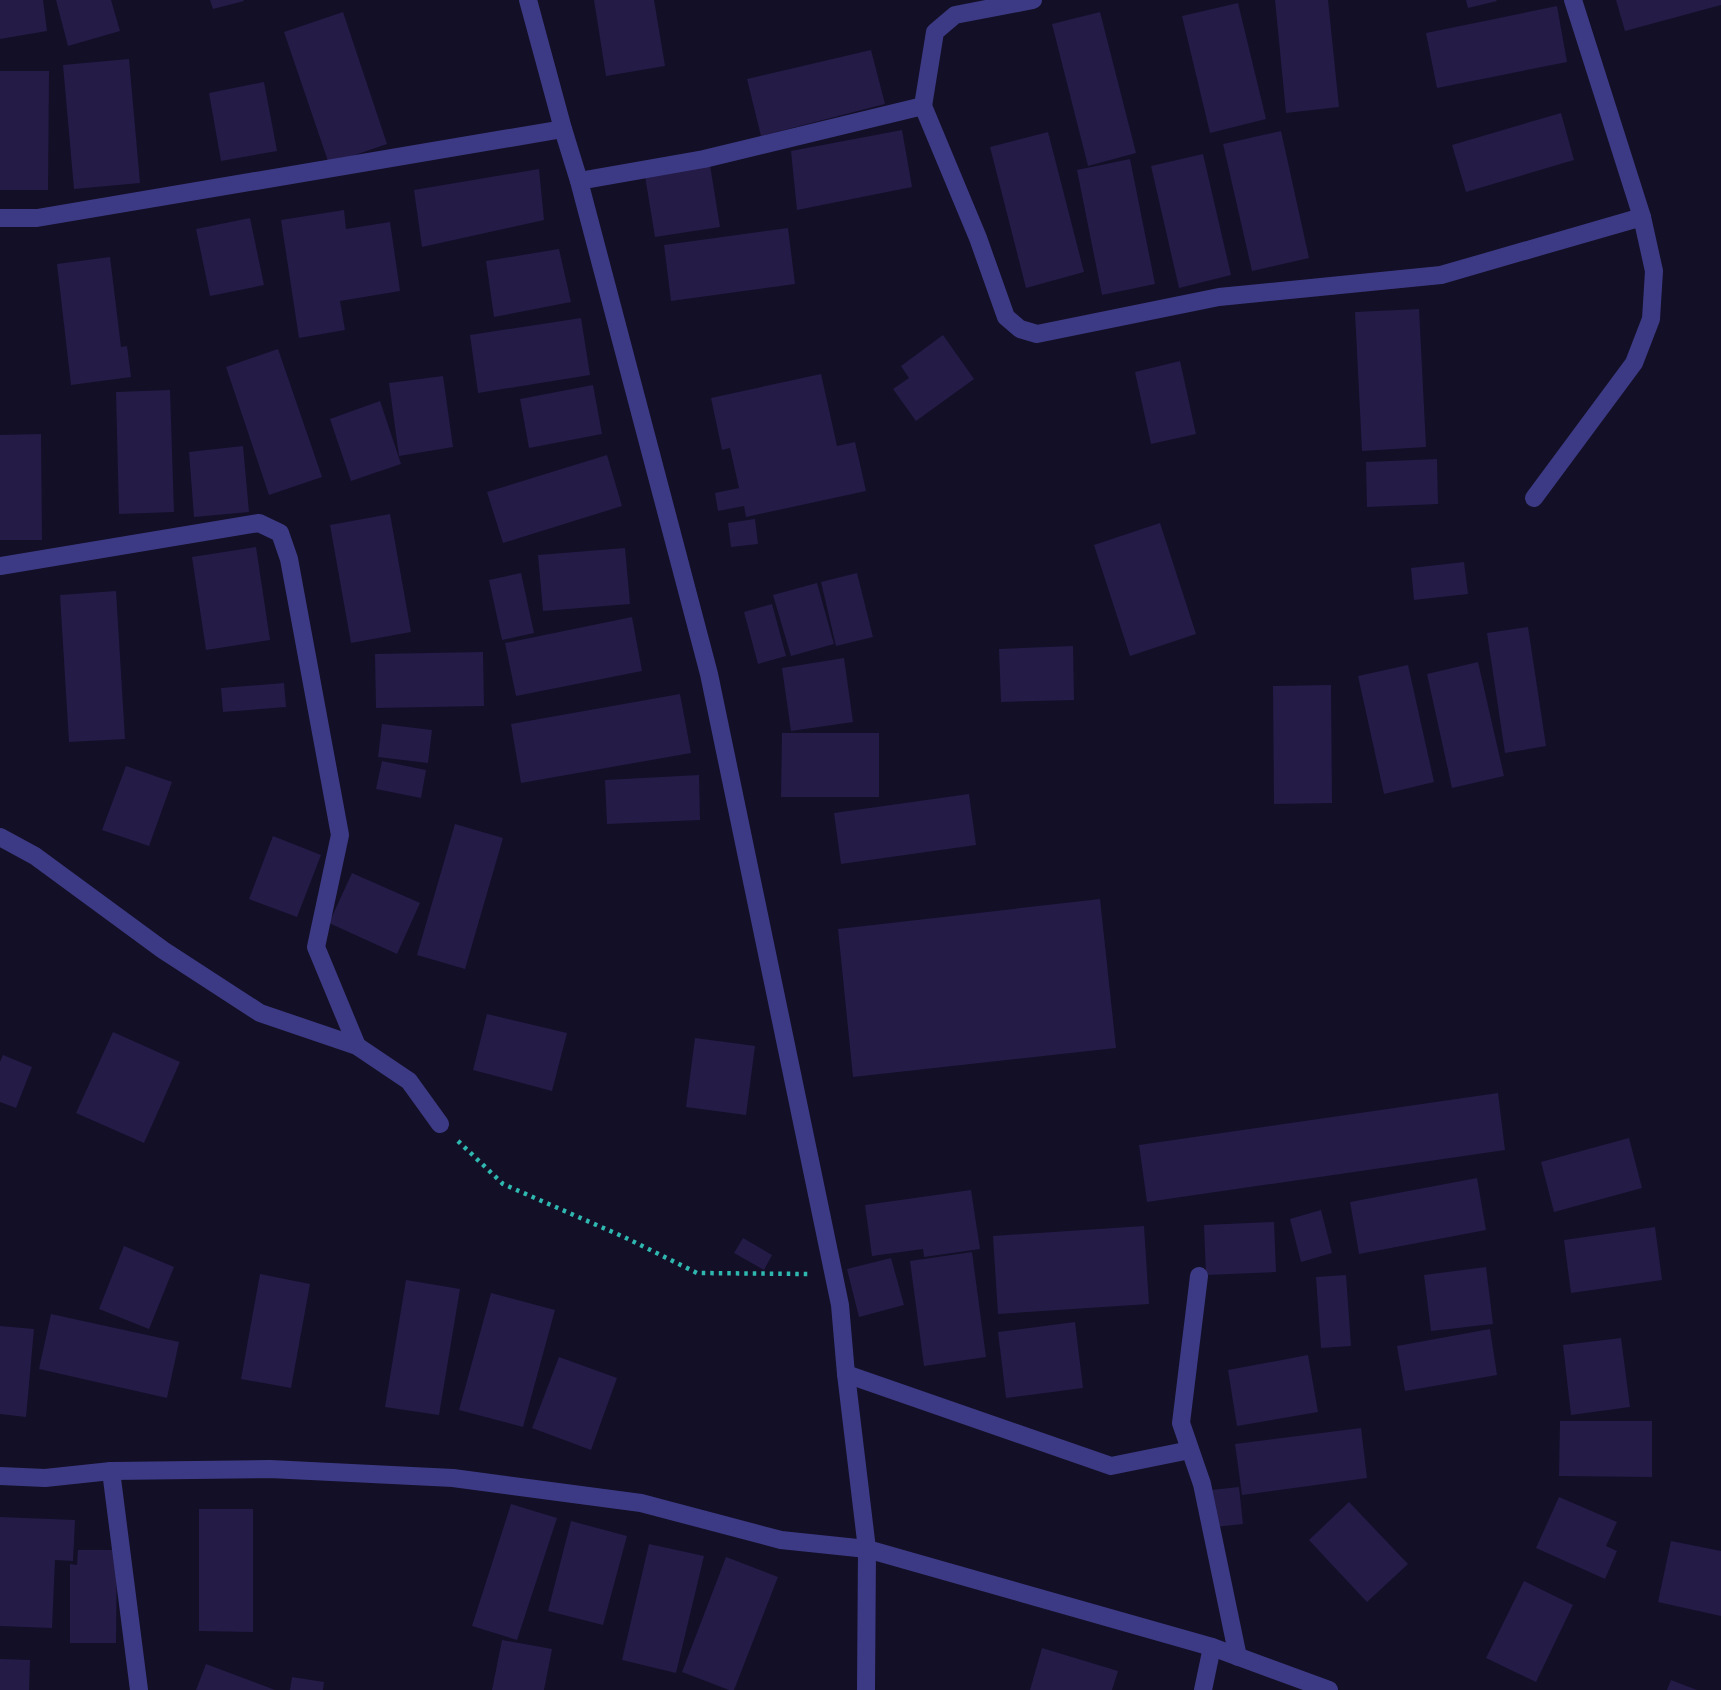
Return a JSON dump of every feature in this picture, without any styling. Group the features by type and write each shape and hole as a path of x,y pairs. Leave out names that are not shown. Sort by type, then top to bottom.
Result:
{"street":[{"path":"528,0 579,181 709,674 840,1305 867,1549 866,1690"},
{"path":"1033,0 955,15 936,32 923,106 978,238 1006,317 1020,329 1037,334 1219,297 1441,275 1642,217"},
{"path":"1534,498 1634,363 1651,319 1654,271 1642,217 1573,0"},
{"path":"579,181 704,159 923,106"},
{"path":"0,218 37,218 563,129"},
{"path":"0,566 259,523 280,533 289,559 340,835 316,947 357,1046"},
{"path":"0,837 35,856 163,950 260,1013 357,1046 409,1081 440,1124"},
{"path":"1199,1276 1181,1423 1202,1484 1238,1657"},
{"path":"846,1374 1111,1466 1190,1450"},
{"path":"0,1476 45,1478 111,1471 270,1469 453,1478 641,1503 781,1540 867,1549 1212,1647 1329,1690"},
{"path":"111,1471 139,1690"},
{"path":"1203,1690 1212,1647"}],"path":[{"path":"440,1124 503,1184 624,1237 697,1273 833,1274"}],"building":[{"path":"0,0 43,0 47,31 0,39"},
{"path":"56,0 111,0 120,31 68,46"},
{"path":"210,0 243,0 244,1 213,9"},
{"path":"594,0 654,0 665,66 606,76"},
{"path":"1275,0 1328,0 1339,107 1286,113"},
{"path":"1466,0 1496,0 1497,1 1468,8"},
{"path":"1616,0 1721,0 1721,5 1625,31"},
{"path":"1238,3 1266,119 1210,133 1182,16"},
{"path":"1557,6 1567,62 1437,88 1426,33"},
{"path":"343,12 387,144 329,164 284,32"},
{"path":"1100,12 1136,153 1088,166 1052,24"},
{"path":"871,50 885,104 761,136 747,79"},
{"path":"129,59 140,183 74,189 63,65"},
{"path":"0,71 49,71 48,190 0,190"},
{"path":"264,82 277,151 221,161 209,93"},
{"path":"1561,113 1574,160 1466,192 1452,145"},
{"path":"902,130 912,187 797,210 791,151"},
{"path":"1281,131 1309,258 1252,271 1223,144"},
{"path":"1048,132 1084,272 1026,288 990,147"},
{"path":"1203,154 1231,275 1179,288 1151,166"},
{"path":"1130,159 1155,284 1102,295 1077,170"},
{"path":"710,165 720,227 655,237 645,176"},
{"path":"539,169 544,220 422,247 414,190"},
{"path":"344,210 346,229 390,222 400,291 340,301 345,330 299,338 281,220"},
{"path":"250,218 264,285 210,296 196,229"},
{"path":"788,228 795,284 671,301 664,245"},
{"path":"559,249 571,302 494,317 486,261"},
{"path":"110,257 121,347 127,346 131,377 71,385 57,264"},
{"path":"1419,309 1426,447 1362,451 1355,312"},
{"path":"581,318 590,375 478,393 470,335"},
{"path":"943,335 974,379 916,421 893,389 909,378 901,366"},
{"path":"278,349 322,477 269,495 226,367"},
{"path":"1180,361 1196,434 1151,444 1135,372"},
{"path":"821,374 837,446 855,442 866,491 746,517 744,506 718,511 715,493 739,488 730,448 722,450 711,398"},
{"path":"443,376 453,447 399,456 389,383"},
{"path":"593,385 602,434 529,448 520,399"},
{"path":"170,390 174,512 119,514 116,392"},
{"path":"380,401 401,464 351,481 330,419"},
{"path":"41,434 42,540 0,540 0,435"},
{"path":"243,446 249,512 194,517 189,452"},
{"path":"607,455 622,506 503,543 487,492"},
{"path":"1437,459 1438,504 1367,507 1366,462"},
{"path":"390,514 411,632 351,643 330,525"},
{"path":"755,519 758,544 731,547 728,523"},
{"path":"1160,523 1196,634 1130,656 1094,545"},
{"path":"256,547 270,640 206,650 192,557"},
{"path":"625,548 630,604 543,611 538,555"},
{"path":"1464,562 1468,594 1414,600 1411,568"},
{"path":"521,573 534,633 502,640 489,580"},
{"path":"857,573 873,637 836,646 821,582"},
{"path":"817,583 834,644 791,656 773,595"},
{"path":"116,591 125,739 69,742 60,595"},
{"path":"772,604 786,656 758,664 744,612"},
{"path":"632,617 642,671 516,696 505,643"},
{"path":"1528,627 1546,746 1505,753 1487,633"},
{"path":"1073,646 1074,700 1001,702 999,649"},
{"path":"483,652 484,706 376,708 375,654"},
{"path":"844,658 853,722 791,731 782,668"},
{"path":"1478,662 1504,776 1452,788 1427,674"},
{"path":"1408,665 1434,782 1384,794 1358,676"},
{"path":"284,683 286,707 223,712 221,688"},
{"path":"1331,685 1332,803 1274,804 1273,686"},
{"path":"680,694 691,753 521,783 511,724"},
{"path":"382,724 432,730 428,763 378,757"},
{"path":"782,733 879,733 879,797 781,797"},
{"path":"382,761 426,770 421,798 376,789"},
{"path":"126,766 172,782 149,846 102,830"},
{"path":"699,775 700,820 607,824 605,780"},
{"path":"969,794 976,845 841,864 834,813"},
{"path":"455,824 503,838 465,969 417,955"},
{"path":"273,836 321,855 297,917 249,899"},
{"path":"352,873 420,903 397,954 329,923"},
{"path":"1100,899 1116,1048 853,1077 838,929"},
{"path":"487,1014 567,1033 552,1091 473,1070"},
{"path":"113,1032 180,1062 144,1143 76,1113"},
{"path":"695,1038 755,1046 746,1115 686,1107"},
{"path":"3,1055 32,1067 16,1108 0,1102 0,1062"},
{"path":"1498,1093 1505,1150 1147,1202 1139,1145"},
{"path":"1629,1138 1642,1188 1554,1212 1541,1162"},
{"path":"1477,1178 1486,1230 1359,1254 1350,1202"},
{"path":"971,1190 980,1249 924,1257 923,1249 872,1256 865,1205"},
{"path":"1321,1210 1332,1253 1301,1262 1290,1219"},
{"path":"1274,1222 1276,1272 1206,1275 1204,1225"},
{"path":"1144,1226 1149,1304 998,1314 993,1236"},
{"path":"1655,1227 1662,1280 1571,1293 1564,1240"},
{"path":"743,1238 772,1255 764,1270 734,1253"},
{"path":"124,1246 174,1267 149,1329 99,1309"},
{"path":"972,1252 986,1357 924,1366 910,1261"},
{"path":"891,1258 904,1305 859,1317 847,1269"},
{"path":"1486,1267 1493,1324 1431,1331 1424,1275"},
{"path":"260,1274 310,1284 291,1388 241,1379"},
{"path":"1346,1275 1351,1346 1321,1348 1316,1277"},
{"path":"406,1280 460,1289 439,1415 385,1407"},
{"path":"491,1293 555,1310 523,1427 459,1410"},
{"path":"51,1314 179,1342 167,1398 39,1369"},
{"path":"1075,1322 1083,1388 1006,1398 998,1332"},
{"path":"0,1326 34,1329 26,1417 0,1414"},
{"path":"1490,1329 1497,1375 1405,1391 1397,1346"},
{"path":"1621,1338 1630,1407 1571,1415 1563,1345"},
{"path":"1308,1355 1318,1412 1237,1426 1228,1370"},
{"path":"559,1357 617,1378 591,1450 532,1428"},
{"path":"1560,1421 1652,1421 1652,1477 1559,1476"},
{"path":"1361,1428 1367,1478 1242,1495 1235,1444"},
{"path":"1239,1487 1243,1524 1215,1527 1211,1490"},
{"path":"1559,1497 1617,1522 1606,1546 1617,1551 1605,1579 1536,1548"},
{"path":"1349,1502 1408,1564 1367,1602 1309,1540"},
{"path":"511,1504 557,1518 517,1640 472,1626"},
{"path":"199,1509 253,1509 253,1632 199,1631"},
{"path":"0,1517 75,1520 73,1561 55,1560 52,1628 0,1626"},
{"path":"571,1521 627,1536 603,1625 548,1611"},
{"path":"1671,1541 1721,1551 1721,1616 1658,1602"},
{"path":"649,1544 704,1556 676,1673 622,1660"},
{"path":"78,1550 117,1550 116,1643 70,1643 70,1564 77,1565"},
{"path":"726,1557 778,1577 734,1690 682,1672"},
{"path":"1524,1581 1573,1605 1536,1682 1486,1658"},
{"path":"502,1640 552,1649 544,1690 492,1690"},
{"path":"1042,1648 1118,1671 1112,1690 1030,1690"},
{"path":"0,1659 30,1660 29,1690 0,1690"},
{"path":"206,1664 275,1690 196,1690"},
{"path":"292,1677 324,1682 323,1690 290,1690"},
{"path":"1671,1680 1697,1690 1667,1690"}]}
